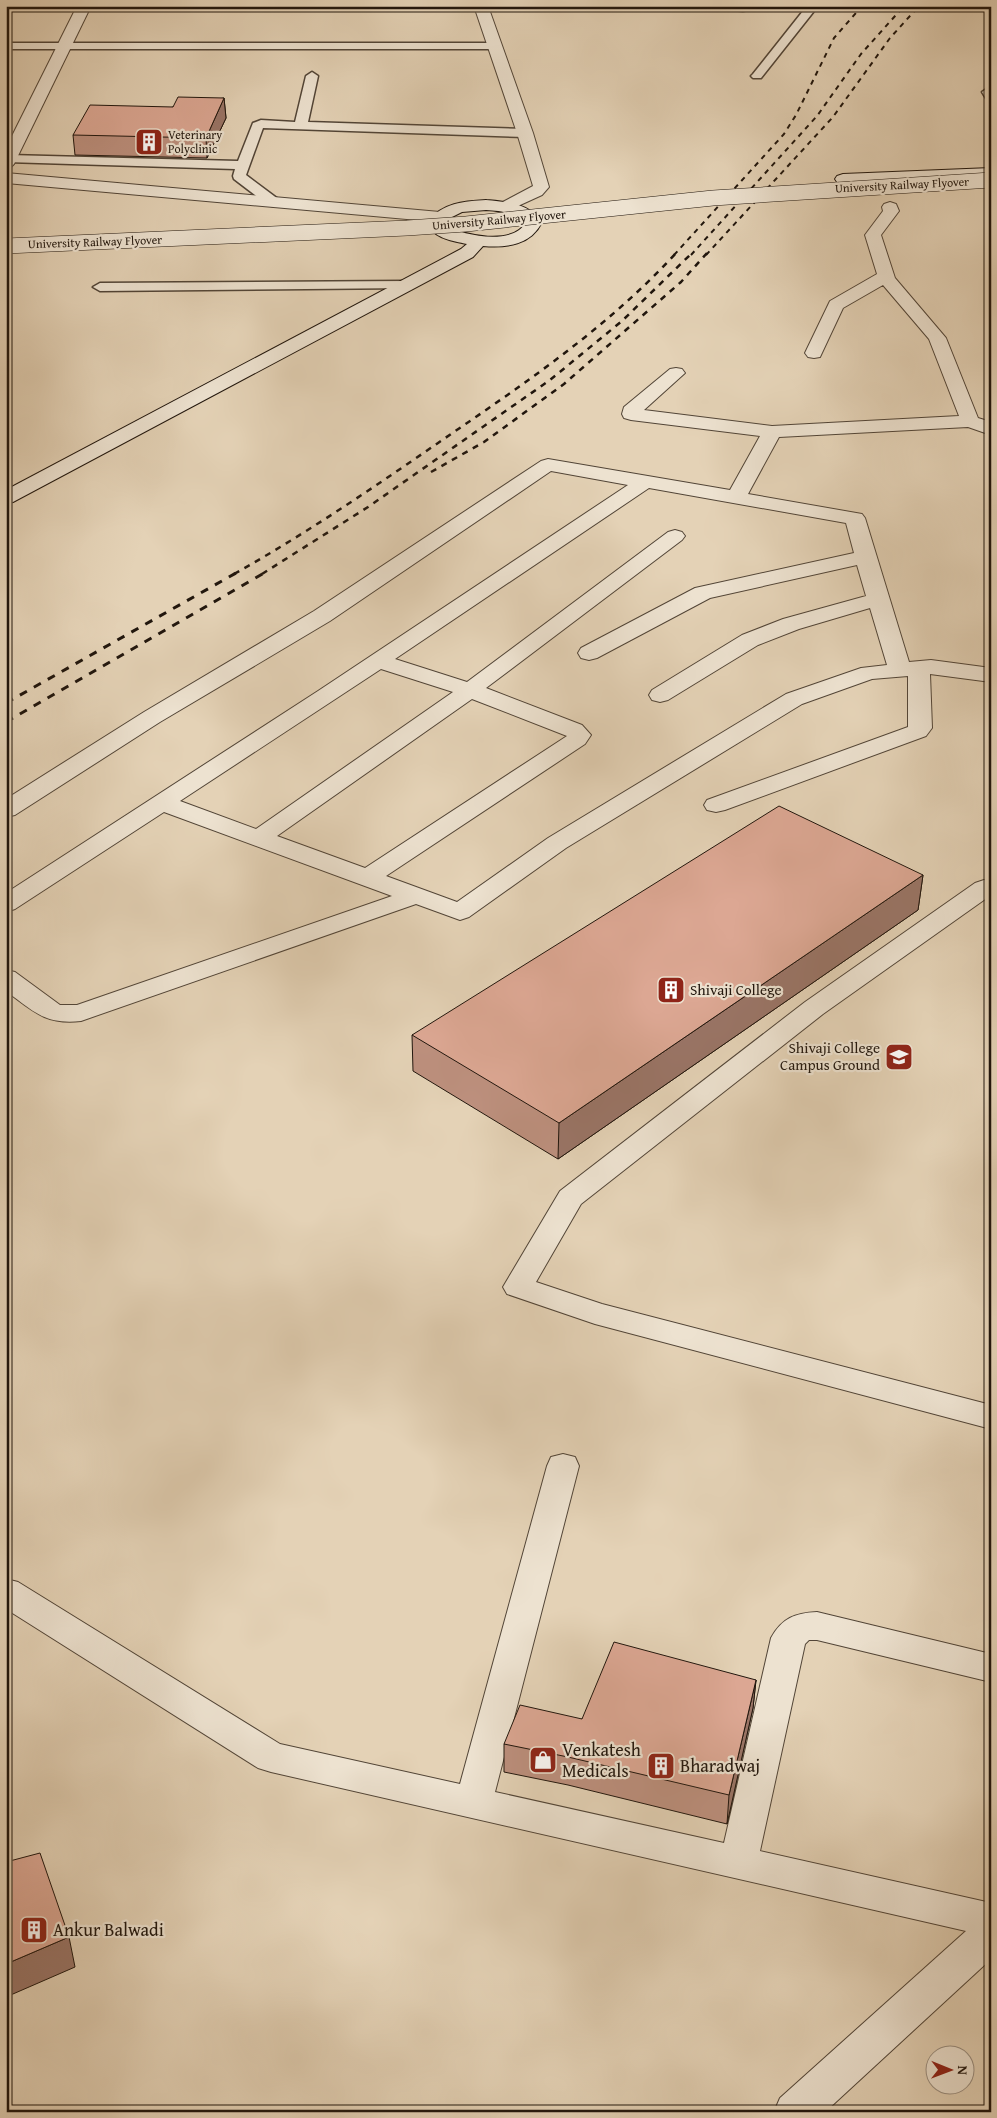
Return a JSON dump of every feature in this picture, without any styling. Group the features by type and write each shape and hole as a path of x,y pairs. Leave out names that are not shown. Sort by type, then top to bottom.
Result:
{"street":[{"path":"6,251 440,224 452,210 471,206 505,207 523,212 531,217 534,227 519,236 493,241 478,241 452,237 440,224 273,202 7,171 84,6"},
{"path":"481,6 541,187 536,192 505,207"},
{"path":"843,179 991,173"},
{"name":"University Railway Flyover","path":"6,246 417,227 713,198 991,180"},
{"path":"890,207 891,211 873,236 886,276 937,338 970,421"},
{"path":"6,240 440,224"},
{"path":"10,492 467,253 478,241"},
{"path":"814,353 836,305 886,276"},
{"path":"676,373 631,411 631,414 772,432 970,421 991,429"},
{"path":"736,497 772,432"},
{"path":"6,810 152,717 322,616 548,465 855,518 878,600 910,669 920,728 918,731 716,805"},
{"path":"6,904 163,803 645,482"},
{"path":"259,838 470,690 675,536"},
{"path":"589,653 703,592 866,558"},
{"path":"660,696 750,640 791,624 878,600"},
{"path":"367,878 577,739 579,735 574,730 470,690 378,661"},
{"path":"163,803 460,912 557,843 794,699 869,673 931,667 987,671"},
{"path":"984,888 814,1008 570,1198 518,1287 595,1313 991,1417"},
{"path":"6,978 51,1011 64,1015 82,1013 415,896"},
{"path":"473,1804 563,1466"},
{"path":"6,1592 271,1757 991,1920"},
{"path":"738,1864 789,1638 800,1627 817,1626 991,1668"},
{"path":"795,2112 991,1934"}],"lane":[{"path":"756,76 813,6"},
{"path":"6,46 494,46"},
{"path":"301,124 312,76"},
{"path":"273,202 239,176 257,126 272,123 524,133"},
{"path":"7,171 243,165"},
{"path":"100,287 405,285"}],"building":[{"path":"178,97 224,98 206,138 73,135 90,105 173,107"},
{"name":"Shivaji College","path":"779,806 923,875 559,1123 412,1035"},
{"name":"Bharadwaj","path":"614,1642 756,1680 729,1795 504,1744 520,1705 582,1719"},
{"name":"Ankur Balwadi","path":"40,1853 69,1937 6,1964 6,1862"}],"railway":[{"path":"674,255 784,134 796,115 834,38 862,6"},
{"path":"691,255 817,116 861,54 904,6"},
{"path":"706,255 833,117 890,38 919,6"},
{"path":"234,574 344,507 540,372 625,304 676,253"},
{"path":"262,574 368,507 550,380 622,321 692,253"},
{"path":"431,472 484,442 564,384 681,282 707,253"},
{"path":"6,703 236,573"},
{"path":"6,722 264,573"}],"place":[{"name":"Veterinary Polyclinic","path":"149,142"},
{"name":"Shivaji College","path":"671,990"},
{"name":"Shivaji College Campus Ground","path":"899,1057"},
{"name":"Venkatesh Medicals","path":"543,1760"},
{"name":"Bharadwaj","path":"661,1766"},
{"name":"Ankur Balwadi","path":"34,1930"}]}
